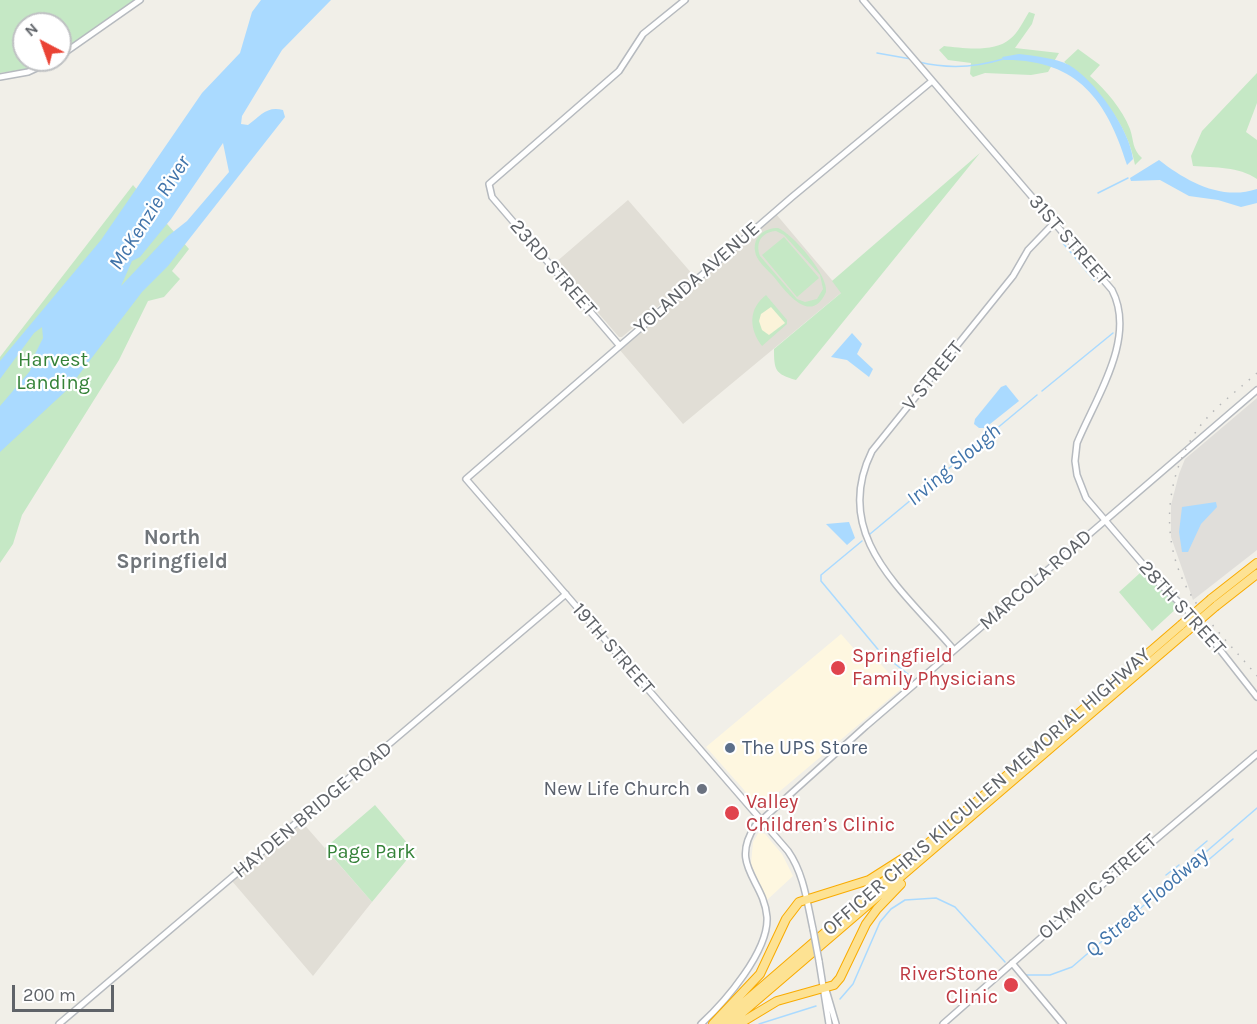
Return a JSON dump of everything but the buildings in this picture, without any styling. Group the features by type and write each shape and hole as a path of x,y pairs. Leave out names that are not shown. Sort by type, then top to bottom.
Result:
{"highway":[{"name":"OFFICER CHRIS KILCULLEN MEMORIAL HIGHWAY","path":"719,1024 1211,599 1257,563"},
{"name":"OFFICER CHRIS KILCULLEN MEMORIAL HIGHWAY","path":"729,1024 1216,606 1257,574"},
{"path":"739,1024 777,1002 825,988 840,978 866,924 877,909 970,819"},
{"path":"713,1024 760,974 792,908 806,898 869,880 944,828"}],"street":[{"path":"72,48 140,0"},
{"name":"23RD STREET","path":"619,345 492,197 488,189 491,181 619,71 643,34 685,0"},
{"name":"31ST STREET","path":"863,0 1112,290 1120,312 1119,343 1077,443 1075,461 1077,476 1086,498 1104,521"},
{"path":"0,77 28,72"},
{"name":"YOLANDA AVENUE","path":"466,478 619,345 932,81"},
{"name":"V STREET","path":"956,649 881,565 869,546 860,521 858,495 861,477 872,451 1013,276 1028,250 1055,222"},
{"name":"MARCOLA ROAD","path":"700,1024 738,981 765,935 766,909 746,860 748,839 762,819 1257,390"},
{"name":"19TH STREET","path":"466,478 762,819 792,857 806,898 825,988"},
{"name":"28TH STREET","path":"1104,521 1159,584 1195,618 1257,697"},
{"name":"HAYDEN BRIDGE ROAD","path":"59,1024 566,594"},
{"name":"OLYMPIC STREET","path":"943,1024 1235,770 1257,754"},
{"path":"1012,963 1063,1024"},
{"path":"825,988 824,999 829,1024"},
{"path":"825,988 830,998 836,1024"}],"shaded area":[{"path":"628,200 694,276 622,337 619,337 555,263"},
{"path":"776,214 842,292 683,424 619,349"},
{"path":"1257,398 1257,550 1193,600 1171,537 1171,505 1179,474 1185,459"},
{"path":"841,634 862,658 877,660 902,688 760,808 706,747"},
{"path":"302,822 372,902 313,976 232,881"},
{"path":"759,832 765,834 782,854 793,876 767,900 751,864 753,842"}],"green space":[{"path":"0,0 135,0 72,45 72,12 12,12 12,71 0,73"},
{"path":"1029,12 1035,14 1032,24 1015,48 1059,53 1048,72 1031,75 985,73 973,77 970,74 971,63 948,60 939,50 944,46 987,48 1003,43 1016,33"},
{"path":"1078,49 1100,65 1090,76 1102,87 1123,114 1135,148 1142,158 1135,165 1131,149 1118,120 1088,83 1064,62"},
{"path":"1257,73 1257,103 1246,132 1257,140 1257,179 1234,170 1193,166 1191,156 1202,131"},
{"path":"980,153 796,380 780,373 774,362 774,349 841,293 832,281"},
{"name":"Harvest Landing","path":"133,185 189,249 172,271 180,279 164,297 148,301 119,360 22,515 13,544 0,563 0,357"},
{"path":"778,228 792,238 816,266 822,276 826,292 820,302 813,306 799,303 758,258 755,246 758,237 764,231","holes":["776,231 784,235 820,275 823,289 817,299 805,302 797,299 760,256 758,246 763,236"]},
{"path":"784,237 819,278 797,297 762,255"},
{"path":"766,295 787,320 787,324 762,346 755,333 752,319 756,306"},
{"path":"1140,573 1144,573 1178,607 1152,631 1119,592"},
{"name":"Page Park","path":"375,805 414,851 372,902 325,848"}],"sand":[{"path":"771,307 785,323 769,335 762,330 759,321 761,314"}],"water":[{"name":"McKenzie River","path":"261,0 331,0 282,50 242,116 241,124 248,125 272,109 283,110 285,117 168,266 142,292 68,389 0,452 0,406 30,371 43,338 42,327 34,333 0,379 0,361 101,240 202,93 240,53 252,12","holes":["223,143 229,172 187,221 168,236 121,286 132,261 140,257 171,219"]},
{"path":"1019,54 1069,65 1090,82 1118,120 1133,159 1127,165 1110,121 1099,103 1085,88 1070,76 1051,67 1004,60 1002,57"},
{"path":"1159,160 1192,182 1217,191 1244,192 1257,189 1257,203 1241,207 1218,200 1189,196 1160,180 1131,181 1130,178"},
{"path":"852,333 862,344 857,354 873,369 869,377 847,360 831,357"},
{"path":"1006,385 1019,401 985,428 979,428 974,424 975,419 1001,387"},
{"path":"1216,502 1217,507 1201,524 1188,552 1182,552 1179,532 1182,507"},
{"path":"849,522 855,538 847,545 826,524"}],"waterway":[{"path":"877,53 911,59"},
{"path":"919,62 940,66 961,66 1003,59"},
{"path":"1098,193 1128,178"},
{"path":"1062,242 1094,280"},
{"name":"Irving Slough","path":"1042,391 1113,333"},
{"name":"Irving Slough","path":"870,534 1037,395"},
{"path":"862,541 821,575 821,581 881,653 913,678"},
{"name":"Q Street Floodway","path":"1026,975 1050,975 1072,967 1257,808"},
{"path":"1206,862 1233,839"},
{"path":"1195,851 1207,841"},
{"path":"1166,875 1179,865"},
{"name":"Q Street Floodway","path":"840,999 853,984 880,922 891,909 905,900 936,898 955,907 1005,962"},
{"name":"Q Street Floodway","path":"759,1024 816,1006"}],"railway":[{"path":"1257,373 1213,412 1188,444 1179,464 1170,506 1173,549 1188,590 1212,624 1257,676"}],"place":[{"name":"Springfield Family Physicians","path":"838,668"},
{"name":"The UPS Store","path":"730,748"},
{"name":"New Life Church","path":"702,789"},
{"name":"Valley Children’s Clinic","path":"732,813"},
{"name":"RiverStone Clinic","path":"1011,985"}],"district":[{"name":"North Springfield","path":"172,550"}]}
